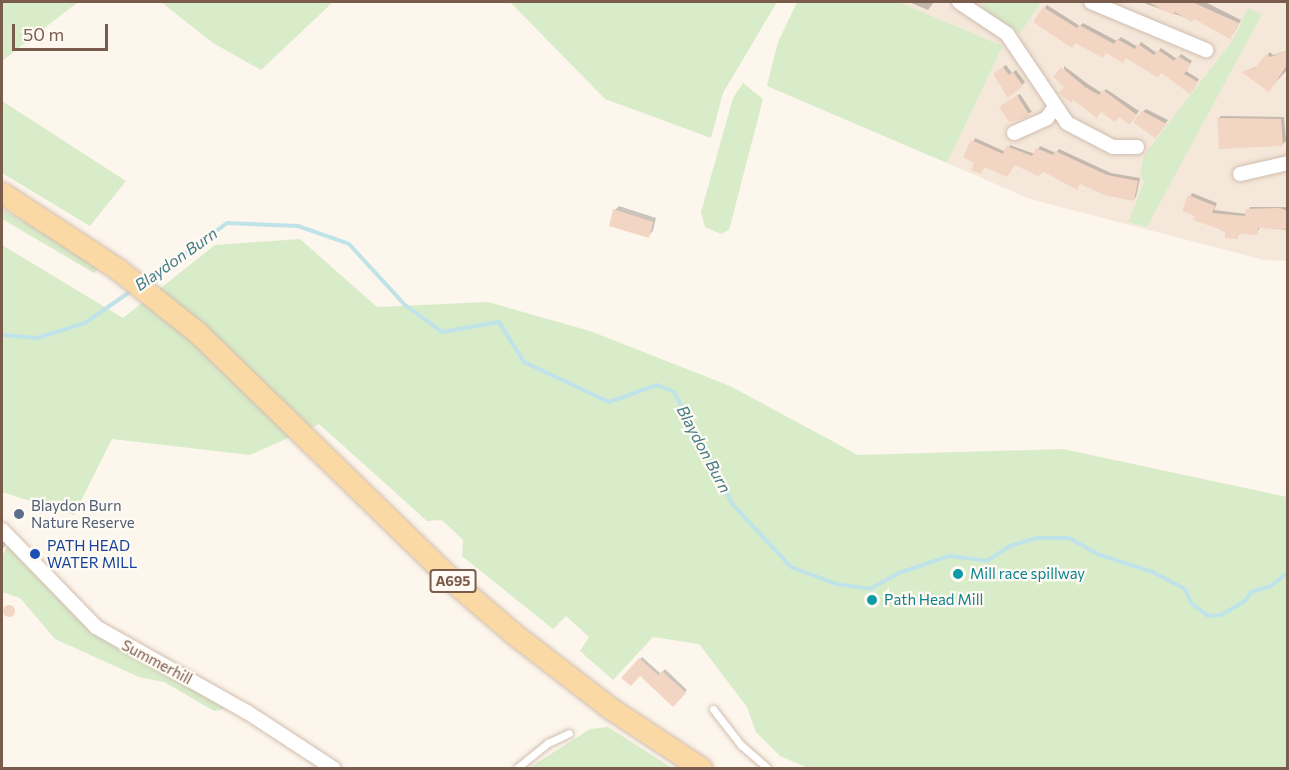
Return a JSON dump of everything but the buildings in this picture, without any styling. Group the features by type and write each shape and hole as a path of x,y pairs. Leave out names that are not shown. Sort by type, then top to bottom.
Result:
{"main road":[{"name":"A695","path":"2,193 119,270 230,362 391,521 514,634 610,708 702,768"}],"street":[{"path":"959,2 1007,34 1054,108 1067,123 1093,139 1113,147 1137,147"},
{"path":"1090,2 1206,50"},
{"path":"1014,133 1047,118 1054,108"},
{"path":"1240,174 1287,163"},
{"name":"Summerhill","path":"2,530 102,631 247,712 333,768"}],"lane":[{"path":"713,709 741,745 767,768"},
{"path":"517,768 548,743 569,733"}],"shaded area":[{"path":"899,2 1287,2 1287,261 1264,260 1030,199 947,163 1003,46"}],"green space":[{"path":"2,2 78,2 2,61"},
{"path":"161,2 333,2 261,70 213,43"},
{"path":"510,2 777,2 723,93 711,138 605,99"},
{"path":"797,2 899,2 1003,46 947,163 767,86 778,42"},
{"path":"986,2 1041,2 1020,33 993,21 981,8"},
{"path":"1248,8 1262,14 1147,227 1128,222 1144,182 1140,175 1144,155 1233,40"},
{"path":"743,83 763,99 729,230 721,234 705,227 701,212 733,98"},
{"path":"2,101 126,181 90,226 2,173"},
{"path":"2,209 58,241 99,269 94,273 2,219"},
{"path":"300,239 377,307 488,302 590,331 730,386 858,455 1063,449 1287,497 1287,768 808,768 780,756 756,732 747,707 699,644 653,637 613,680 580,651 589,637 566,616 553,629 462,556 463,540 442,520 427,521 319,424 250,455 112,439 74,515 2,492 2,245 123,318 215,245"},
{"path":"8,545 94,633 230,708 214,711 164,682 139,677 55,639 20,598 2,592 2,556"},
{"path":"608,727 672,768 529,768 590,729"}],"waterway":[{"name":"Blaydon Burn","path":"145,282 227,223 298,226 349,244 404,304 442,332 499,322 524,362 609,402 657,385 674,392 733,505 791,567 836,584 870,589 899,573 949,556 987,561 1010,546 1036,538 1069,538 1100,555 1153,572 1185,589 1191,603 1208,616 1221,615 1245,601 1251,592 1271,586 1288,572"},
{"name":"Blaydon Burn","path":"2,335 37,338 85,323 134,289"}],"place":[{"name":"Blaydon Burn Nature Reserve","path":"19,514"},
{"name":"PATH HEAD WATER MILL","path":"35,554"},
{"name":"Mill race spillway","path":"958,574"},
{"name":"Path Head Mill","path":"872,600"}]}
